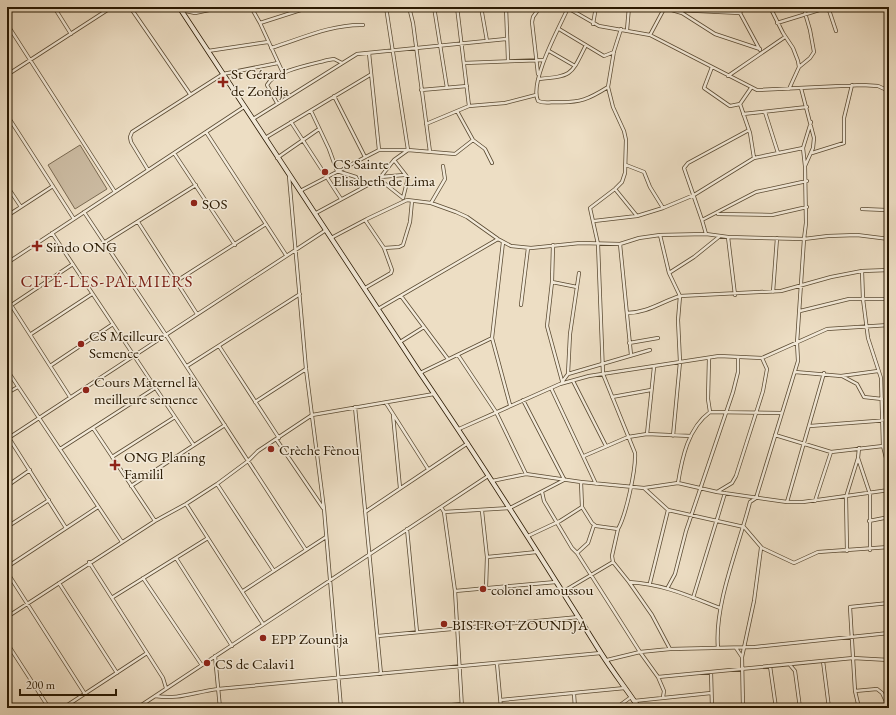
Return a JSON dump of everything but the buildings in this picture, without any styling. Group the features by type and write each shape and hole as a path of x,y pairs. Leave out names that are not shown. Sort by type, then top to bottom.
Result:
{"street":[{"path":"54,7 71,34"},
{"path":"7,75 111,7"},
{"path":"130,7 190,94"},
{"path":"180,8 195,13 223,7"},
{"path":"251,7 283,73"},
{"path":"260,23 310,7"},
{"path":"386,7 408,150"},
{"path":"409,7 417,48 421,90 430,152"},
{"path":"434,7 438,46 447,88"},
{"path":"456,7 469,106"},
{"path":"481,7 487,41"},
{"path":"506,7 508,61"},
{"path":"539,78 532,22 533,17 540,7"},
{"path":"593,24 596,7"},
{"path":"626,30 629,7"},
{"path":"650,35 665,7 702,24 715,34 761,51"},
{"path":"740,13 743,7"},
{"path":"770,7 777,23 795,53 799,67"},
{"path":"777,23 805,13 829,7 836,31"},
{"path":"180,8 277,158 316,213 420,373 459,429 556,582 564,591 601,654 639,708"},
{"path":"608,87 591,98 576,102 541,102 536,95 544,60 567,8 593,24 650,35 751,88 762,91 852,85 871,85 889,90"},
{"path":"674,10 740,13"},
{"path":"740,13 761,51"},
{"path":"789,89 799,67 810,58 814,52 805,13"},
{"path":"7,24 115,192"},
{"path":"271,48 336,28 349,25 363,26"},
{"path":"559,29 604,56 609,55 614,51"},
{"path":"621,29 614,51 608,87 612,103 624,131 626,140 626,165 622,182 616,189 590,208 598,244 603,374 635,453 635,463 626,506 618,529 612,562 629,582 652,615 670,649"},
{"path":"728,76 761,51 785,37"},
{"path":"252,119 357,54 506,39"},
{"path":"208,51 268,42"},
{"path":"539,78 562,77 569,75 586,45"},
{"path":"549,51 575,66"},
{"path":"369,53 370,75 379,150"},
{"path":"278,103 267,85 283,73 328,60 334,59 342,63"},
{"path":"464,63 536,59 544,60"},
{"path":"148,170 131,142 130,137 132,132 223,74 278,63"},
{"path":"712,67 704,88 730,106 740,104 751,88"},
{"path":"265,138 370,75"},
{"path":"812,153 844,143 844,118 852,85"},
{"path":"421,90 467,86"},
{"path":"801,88 814,138 812,153 805,166"},
{"path":"426,124 469,106 505,103 536,95"},
{"path":"334,96 365,156"},
{"path":"740,104 749,130 754,158"},
{"path":"7,263 244,107"},
{"path":"743,114 807,107"},
{"path":"311,111 337,171 356,178 362,188"},
{"path":"457,111 473,140 485,149 492,163"},
{"path":"765,112 778,153"},
{"path":"7,115 74,219"},
{"path":"291,122 342,199"},
{"path":"718,648 717,626 720,608 750,502 756,498 798,361 797,343 807,207 803,148 807,129 811,122"},
{"path":"277,158 320,129"},
{"path":"706,234 684,168 688,163 749,130"},
{"path":"206,132 286,255"},
{"path":"300,191 379,150 457,153 473,140"},
{"path":"594,221 637,216 663,208 694,195 754,158 803,148"},
{"path":"380,178 394,160 408,150"},
{"path":"174,153 235,245"},
{"path":"394,160 408,180 403,198"},
{"path":"626,165 644,172 650,187 663,208"},
{"path":"431,203 445,179 443,166"},
{"path":"316,213 380,178 405,175"},
{"path":"289,176 306,369 324,509 341,708"},
{"path":"380,178 403,198 412,201 431,203 467,217 498,239 511,246 528,248 553,245 620,244 639,238 660,235 706,234 720,236 804,239 843,235 889,239"},
{"path":"702,220 717,214 756,192 806,180"},
{"path":"105,242 196,185"},
{"path":"7,186 20,207"},
{"path":"7,216 53,186"},
{"path":"616,189 637,216"},
{"path":"331,238 407,200"},
{"path":"384,248 399,247 403,244 410,222 412,201"},
{"path":"717,214 772,215 807,207"},
{"path":"862,209 886,210 889,221"},
{"path":"84,212 166,334 306,550"},
{"path":"364,288 391,273 392,266 384,248 365,220"},
{"path":"138,222 175,282 197,314"},
{"path":"175,282 266,224"},
{"path":"66,528 8,438 326,230"},
{"path":"52,233 92,294 135,355 155,388 193,444"},
{"path":"660,235 669,273 680,296 678,320 680,362 673,436"},
{"path":"669,273 694,258 720,236"},
{"path":"728,236 735,294"},
{"path":"773,292 777,238"},
{"path":"378,309 498,239"},
{"path":"503,242 492,338 510,405"},
{"path":"620,244 631,355"},
{"path":"553,245 552,282 547,326 548,335 561,382"},
{"path":"521,305 528,248"},
{"path":"7,308 73,264"},
{"path":"627,313 637,313 655,307 664,301 680,296 773,292 795,289 801,285 862,271 889,270"},
{"path":"862,271 863,299 868,338 881,378 882,446 889,470"},
{"path":"568,374 570,334 579,273"},
{"path":"552,282 577,287"},
{"path":"31,334 92,294"},
{"path":"187,366 300,294"},
{"path":"401,296 448,359"},
{"path":"800,311 849,299 889,299"},
{"path":"11,305 70,397"},
{"path":"50,366 113,324"},
{"path":"561,382 573,381 589,376 709,358 762,358 827,329 867,325 889,325"},
{"path":"400,342 424,327"},
{"path":"420,373 492,338"},
{"path":"629,343 658,338"},
{"path":"219,346 324,509"},
{"path":"459,429 551,388 561,382 568,374 650,350"},
{"path":"458,355 496,412 526,474"},
{"path":"709,358 708,399 710,412"},
{"path":"668,588 674,574 700,489 726,412 738,372 738,358"},
{"path":"717,492 732,483 736,476 763,391 767,369 762,358"},
{"path":"647,434 654,367"},
{"path":"255,402 306,369"},
{"path":"7,370 122,542"},
{"path":"841,376 878,371"},
{"path":"795,372 824,373 841,376 857,384 864,397 882,399"},
{"path":"787,502 824,373"},
{"path":"573,381 606,446"},
{"path":"7,393 18,387"},
{"path":"60,449 155,388"},
{"path":"551,388 596,484"},
{"path":"612,397 651,390"},
{"path":"7,617 89,562 217,484 248,461 258,451 312,415 434,394"},
{"path":"523,400 565,480"},
{"path":"386,403 428,469"},
{"path":"355,407 381,674"},
{"path":"678,483 682,461 691,436 703,417 710,412 781,413"},
{"path":"393,413 400,488"},
{"path":"112,457 175,417"},
{"path":"810,426 889,420"},
{"path":"131,486 164,466 193,444 224,425"},
{"path":"93,428 154,521"},
{"path":"584,456 628,438 647,434 691,436"},
{"path":"775,435 831,452 882,446"},
{"path":"365,512 468,443"},
{"path":"847,551 846,497 858,458 859,448"},
{"path":"815,501 831,452"},
{"path":"858,458 870,494 870,550"},
{"path":"7,486 30,470"},
{"path":"492,481 526,474 596,484 644,488 678,483 725,494 787,502 815,501 889,490"},
{"path":"137,708 201,664 232,646 369,553 489,475"},
{"path":"444,512 482,511 510,508 565,480"},
{"path":"580,482 582,507 594,525 618,529"},
{"path":"217,484 274,571"},
{"path":"644,488 668,510 744,527 762,548 794,563 818,552 870,550 889,547"},
{"path":"542,492 544,501 556,522 640,652 658,677 664,691 663,697"},
{"path":"693,598 725,494"},
{"path":"7,527 49,500"},
{"path":"186,504 264,624"},
{"path":"7,568 98,507"},
{"path":"441,507 444,512 455,591 462,708"},
{"path":"528,536 582,507"},
{"path":"650,583 668,510"},
{"path":"482,511 487,557 486,588"},
{"path":"869,521 889,517"},
{"path":"577,553 588,543 594,525"},
{"path":"407,528 417,632"},
{"path":"243,591 326,537"},
{"path":"113,597 208,538"},
{"path":"743,708 741,670 742,657 762,548"},
{"path":"487,557 537,552"},
{"path":"176,558 232,646"},
{"path":"89,562 113,597 163,678 166,688"},
{"path":"564,591 612,562"},
{"path":"7,572 85,694"},
{"path":"143,578 201,664"},
{"path":"455,591 556,582"},
{"path":"629,582 650,583 668,588 720,608"},
{"path":"59,583 117,673"},
{"path":"859,708 855,691 850,606 889,603"},
{"path":"378,636 580,617"},
{"path":"606,661 640,652 670,649 744,647 889,633"},
{"path":"7,643 50,708"},
{"path":"735,647 742,657"},
{"path":"63,708 147,653"},
{"path":"155,696 175,698 218,689 601,654"},
{"path":"215,656 220,708"},
{"path":"658,677 853,658 889,660"},
{"path":"823,661 829,708"},
{"path":"497,664 501,708"},
{"path":"790,664 795,668 800,708"},
{"path":"770,666 776,708"},
{"path":"711,672 712,708"},
{"path":"501,700 624,688"},
{"path":"855,691 877,689 882,693 889,708"},
{"path":"616,708 633,699 711,693"},
{"path":"574,694 575,708"},
{"path":"420,708 462,704"}],"shaded area":[{"path":"80,145 107,189 75,209 48,165"}],"place":[{"name":"St Gérard de Zondja","path":"223,82"},
{"name":"CS Sainte Elisabeth de Lima","path":"325,172"},
{"name":"SOS","path":"194,203"},
{"name":"Sindo ONG","path":"37,246"},
{"name":"CS Meilleure Semence","path":"81,344"},
{"name":"Cours Maternel la meilleure semence","path":"86,390"},
{"name":"Crèche Fènou","path":"271,449"},
{"name":"ONG Planing Familil","path":"115,465"},
{"name":"colonel amoussou","path":"483,589"},
{"name":"BISTROT ZOUNDJA","path":"444,624"},
{"name":"EPP Zoundja","path":"263,638"},
{"name":"CS de Calavi1","path":"207,663"}],"district":[{"name":"CITÉ-LES-PALMIERS","path":"107,281"}]}
